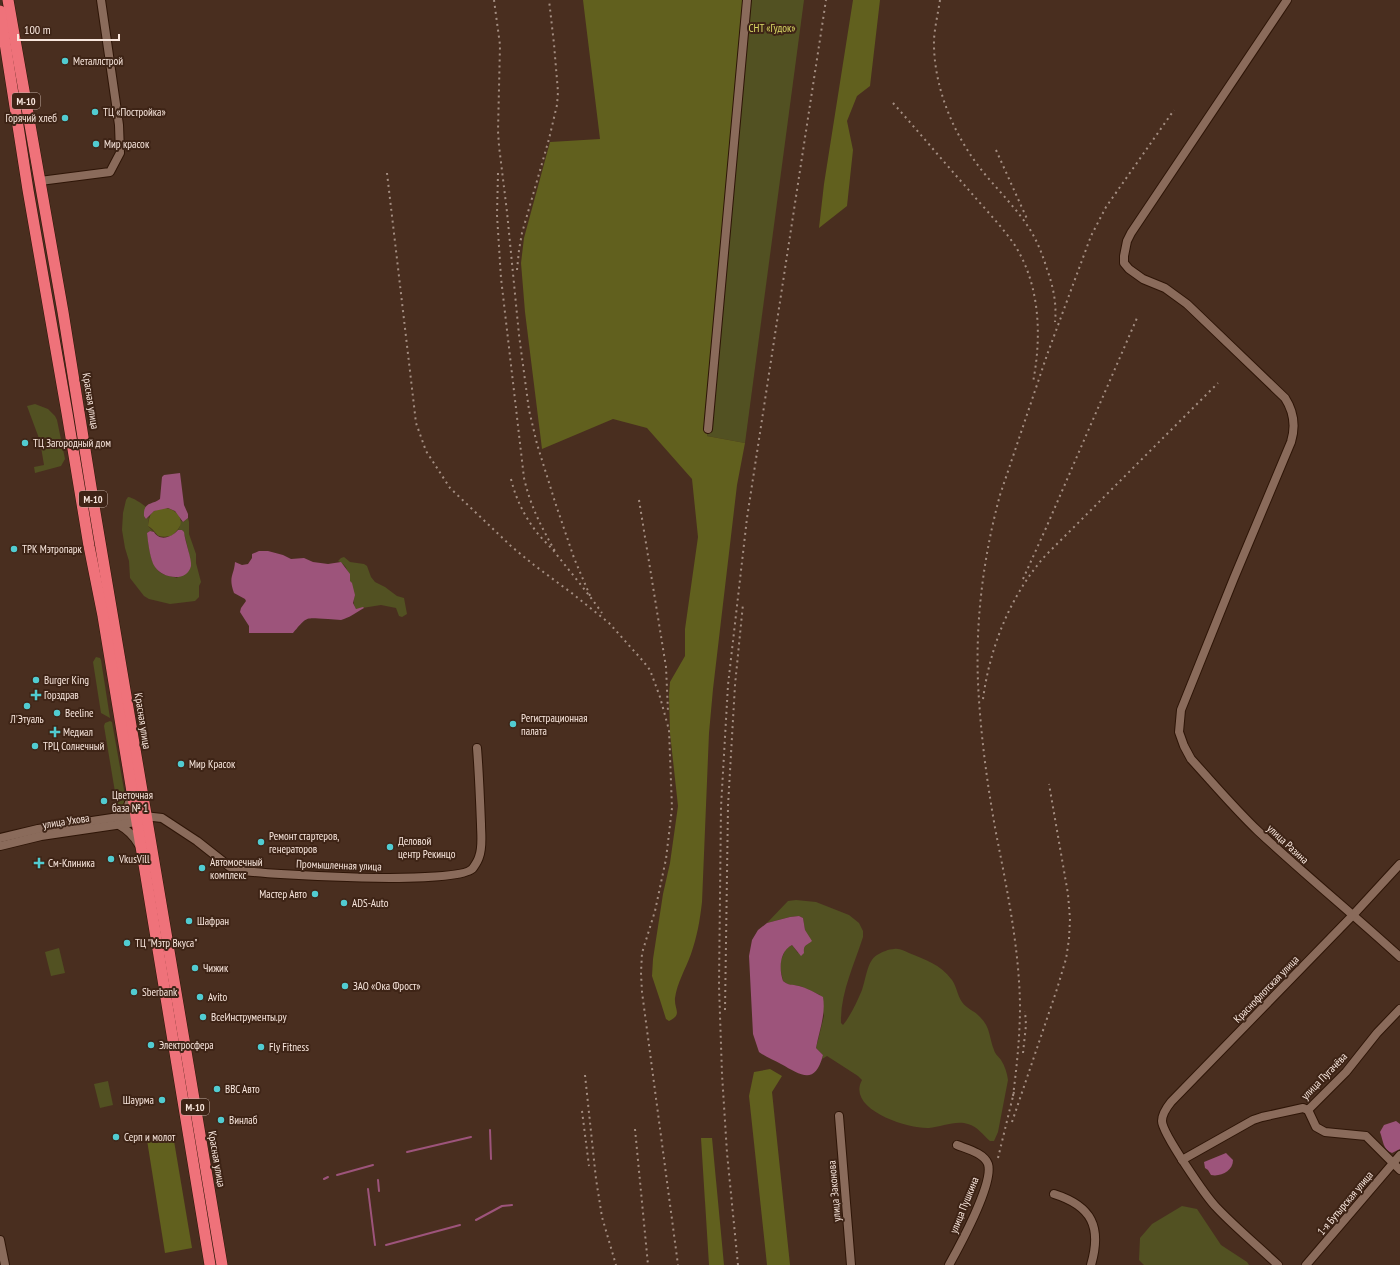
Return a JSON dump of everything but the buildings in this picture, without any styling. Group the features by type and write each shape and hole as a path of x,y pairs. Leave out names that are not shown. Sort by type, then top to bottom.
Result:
{"highway":[{"name":"М-10","path":"8,0 40,181"},
{"name":"Красная улица","path":"0,11 28,190 67,413 88,546 103,616 131,796 139,818 141,851 210,1265"},
{"name":"Красная улица","path":"40,181 63,312 95,512 139,818 222,1265"}],"street":[{"path":"40,181 110,172 120,152 119,125 101,0"},
{"path":"708,429 747,0"},
{"name":"улица Разина","path":"1287,0 1131,233 1124,250 1124,263 1129,269 1143,279 1165,288 1187,304 1285,398 1290,406 1294,419 1291,442 1181,710 1179,732 1191,759 1256,829 1306,875 1354,914 1400,956"},
{"name":"Промышленная улица","path":"139,818 162,818 197,841 230,867 238,870 383,878 427,877 466,873 472,870 480,857 481,850 477,748"},
{"path":"131,796 127,809 119,821 135,838 141,851"},
{"name":"улица Ухова","path":"0,846 41,836 139,818"},
{"name":"улица Ухова","path":"0,838 38,829 119,821"},
{"name":"Краснофлотская улица","path":"1182,1160 1166,1134 1162,1121 1166,1109 1171,1102 1354,914 1400,864"},
{"name":"улица Пугачёва","path":"1182,1160 1262,1117 1303,1108 1308,1110 1342,1076 1377,1033 1400,1009"},
{"path":"1308,1110 1316,1127 1324,1132 1366,1136 1400,1170"},
{"name":"улица Законова","path":"839,1116 851,1265"},
{"name":"улица Пушкина","path":"949,1265 970,1226 985,1187 988,1171 988,1164 984,1158 978,1153 957,1145"},
{"name":"1-я Бутырская улица","path":"1306,1265 1400,1155"},
{"path":"1182,1160 1216,1208 1278,1265"},
{"path":"1054,1194 1073,1202 1084,1210 1091,1220 1094,1228 1096,1244 1091,1265"},
{"path":"0,1240 5,1265"}],"green space":[{"name":"СНТ «Гудок»","path":"747,0 804,0 745,443 707,436"},
{"path":"35,404 48,409 55,416 65,459 61,466 35,473 34,467 44,465 40,441 27,406"},
{"path":"128,497 146,507 144,513 146,519 149,517 148,526 154,532 150,531 147,533 152,560 157,570 164,575 177,578 190,559 183,532 182,530 178,530 180,520 183,522 188,518 189,534 196,554 196,563 201,582 199,586 199,597 195,601 170,604 149,599 144,596 130,578 129,561 122,530 123,513"},
{"path":"344,557 350,562 364,564 367,566 371,577 375,582 397,596 404,598 407,614 402,617 399,616 396,608 381,605 356,609 354,594 347,570 344,565 338,561"},
{"path":"96,657 100,658 101,660 110,718 101,713 93,662"},
{"path":"110,721 112,722 126,801 124,806 119,811 104,726 105,723"},
{"path":"796,900 816,902 849,915 859,923 863,931 863,937 845,990 841,1012 841,1023 843,1025 860,995 871,961 883,952 900,949 938,966 952,980 962,1002 984,1021 992,1046 1005,1067 1008,1080 998,1132 994,1141 990,1141 978,1129 968,1124 948,1124 929,1128 919,1127 894,1121 881,1115 870,1108 863,1100 859,1090 862,1080 858,1076 827,1056 822,1059 823,1055 816,1048 824,1016 820,995 800,986 789,985 783,981 780,967 786,948 792,945 798,953 804,945 805,933 803,918 799,916 790,917 767,923 788,901"},
{"path":"59,948 65,973 51,976 45,952"},
{"path":"108,1081 113,1105 100,1108 94,1084"},
{"path":"1182,1206 1197,1209 1221,1245 1247,1262 1249,1265 1144,1265 1139,1260 1140,1238 1152,1224"}],"shaded area":[{"path":"583,0 747,0 707,436 745,443 737,485 713,689 709,733 702,902 693,948 676,992 675,1002 677,1014 669,1021 666,1019 652,976 653,959 663,894 670,863 678,806 670,733 669,695 670,682 685,656 685,629 698,537 692,479 647,428 613,419 542,449 525,312 521,263 524,238 550,142 600,139"},
{"path":"853,0 880,0 870,86 857,96 847,121 853,150 847,206 819,228 824,184"},
{"path":"180,473 184,505 188,518 183,522 175,511 168,508 154,511 146,519 144,516 145,508 149,504 160,499 162,477 164,475"},
{"path":"163,508 170,509 176,513 181,522 176,532 171,536 166,537 157,535 148,526 151,514 155,510"},
{"path":"178,530 182,530 184,532 191,566 185,575 174,577 158,571 153,564 147,533 150,531 154,532 159,537 163,538 173,535"},
{"path":"259,551 268,551 291,559 304,558 313,562 328,564 341,562 350,574 350,581 352,583 355,595 353,603 356,609 364,608 341,620 311,618 305,620 293,633 249,633 249,626 240,612 246,601 234,593 231,579 235,562 242,565 248,564 252,558 252,554"},
{"path":"799,916 803,918 805,930 812,941 805,947 804,953 801,956 792,945 782,956 781,971 783,981 785,983 815,992 823,997 824,1004 823,1017 816,1048 823,1055 820,1065 816,1071 806,1075 795,1072 759,1052 753,1034 749,956 752,940 758,930 767,923"},
{"path":"770,1069 782,1076 772,1092 790,1265 767,1265 749,1096 754,1072"},
{"path":"1396,1121 1400,1124 1400,1149 1392,1153 1385,1147 1380,1132 1384,1125"},
{"path":"173,1135 192,1248 165,1253 147,1140"},
{"path":"701,1138 712,1138 724,1265 709,1265"},
{"path":"1226,1153 1233,1160 1229,1170 1219,1175 1211,1175 1205,1168 1204,1162"}],"waterway":[{"path":"490,1130 491,1159"},
{"path":"407,1152 471,1137"},
{"path":"337,1175 373,1165"},
{"path":"324,1179 328,1177"},
{"path":"378,1180 379,1191"},
{"path":"368,1189 375,1245"},
{"path":"476,1220 502,1206 512,1205"},
{"path":"386,1245 460,1225"}],"railway":[{"path":"494,0 500,45 499,146 519,335 529,410 537,444 555,502 574,558 591,598"},
{"path":"517,270 522,233 549,139 557,105 558,92 549,0"},
{"path":"738,1265 727,1153 722,1074 719,986 721,807 728,685 747,518 826,0"},
{"path":"940,0 934,34 934,54 943,99 955,128 970,154 1020,216 1036,240 1053,288 1055,322"},
{"path":"893,103 1003,229 1023,260 1034,293 1037,311 1038,329 1036,365 1033,382"},
{"path":"1013,1096 1019,1028 1019,983 1012,918 990,800 980,717 978,674 979,622 988,546 1000,495 1047,355 1091,236 1106,207 1174,110"},
{"path":"996,150 1028,221"},
{"path":"387,173 416,423 426,451 450,488 512,547 609,623 643,661 650,670 660,697 669,730 672,808 666,859 655,911 642,953 641,973 642,992 678,1265"},
{"path":"498,173 497,215 501,278 524,478 537,517 556,553"},
{"path":"1023,579 1137,318"},
{"path":"983,699 986,680 996,641 1012,605 1033,571 1045,556 1218,383"},
{"path":"511,479 518,501 533,528 555,552 602,613"},
{"path":"639,500 666,667 668,712"},
{"path":"725,1010 728,806 735,685 743,604"},
{"path":"1012,1122 1057,989 1066,959 1069,939 1070,919 1068,894 1049,784"},
{"path":"1023,1053 1026,1025 1025,1011"},
{"path":"585,1075 596,1179 602,1217 616,1265"},
{"path":"998,1158 1014,1092"},
{"path":"582,1111 589,1166"},
{"path":"635,1129 648,1265"}],"place":[{"name":"Металлстрой","path":"65,61"},
{"name":"ТЦ «Постройка»","path":"95,112"},
{"name":"Горячий хлеб","path":"65,118"},
{"name":"Мир красок","path":"96,144"},
{"name":"ТЦ Загородный дом","path":"25,443"},
{"name":"ТРК Мэтропарк","path":"14,549"},
{"name":"Burger King","path":"36,680"},
{"name":"Горздрав","path":"36,695"},
{"name":"Л'Этуаль","path":"27,706"},
{"name":"Beeline","path":"57,713"},
{"name":"Регистрационная палата","path":"513,724"},
{"name":"Медиал","path":"55,732"},
{"name":"ТРЦ Солнечный","path":"35,746"},
{"name":"Мир Красок","path":"181,764"},
{"name":"Цветочная база № 1","path":"104,801"},
{"name":"Ремонт стартеров, генераторов","path":"261,842"},
{"name":"Деловой центр Рекинцо","path":"390,847"},
{"name":"VkusVill","path":"111,859"},
{"name":"См-Клиника","path":"39,863"},
{"name":"Автомоечный комплекс","path":"202,868"},
{"name":"Мастер Авто","path":"315,894"},
{"name":"ADS-Auto","path":"344,903"},
{"name":"Шафран","path":"189,921"},
{"name":"ТЦ \"Мэтр Вкуса\"","path":"127,943"},
{"name":"Чижик","path":"195,968"},
{"name":"ЗАО «Ока Фрост»","path":"345,986"},
{"name":"Sberbank","path":"134,992"},
{"name":"Avito","path":"200,997"},
{"name":"ВсеИнструменты.ру","path":"203,1017"},
{"name":"Электросфера","path":"151,1045"},
{"name":"Fly Fitness","path":"261,1047"},
{"name":"ВВС Авто","path":"217,1089"},
{"name":"Шаурма","path":"162,1100"},
{"name":"Винлаб","path":"221,1120"},
{"name":"Серп и молот","path":"116,1137"}]}
